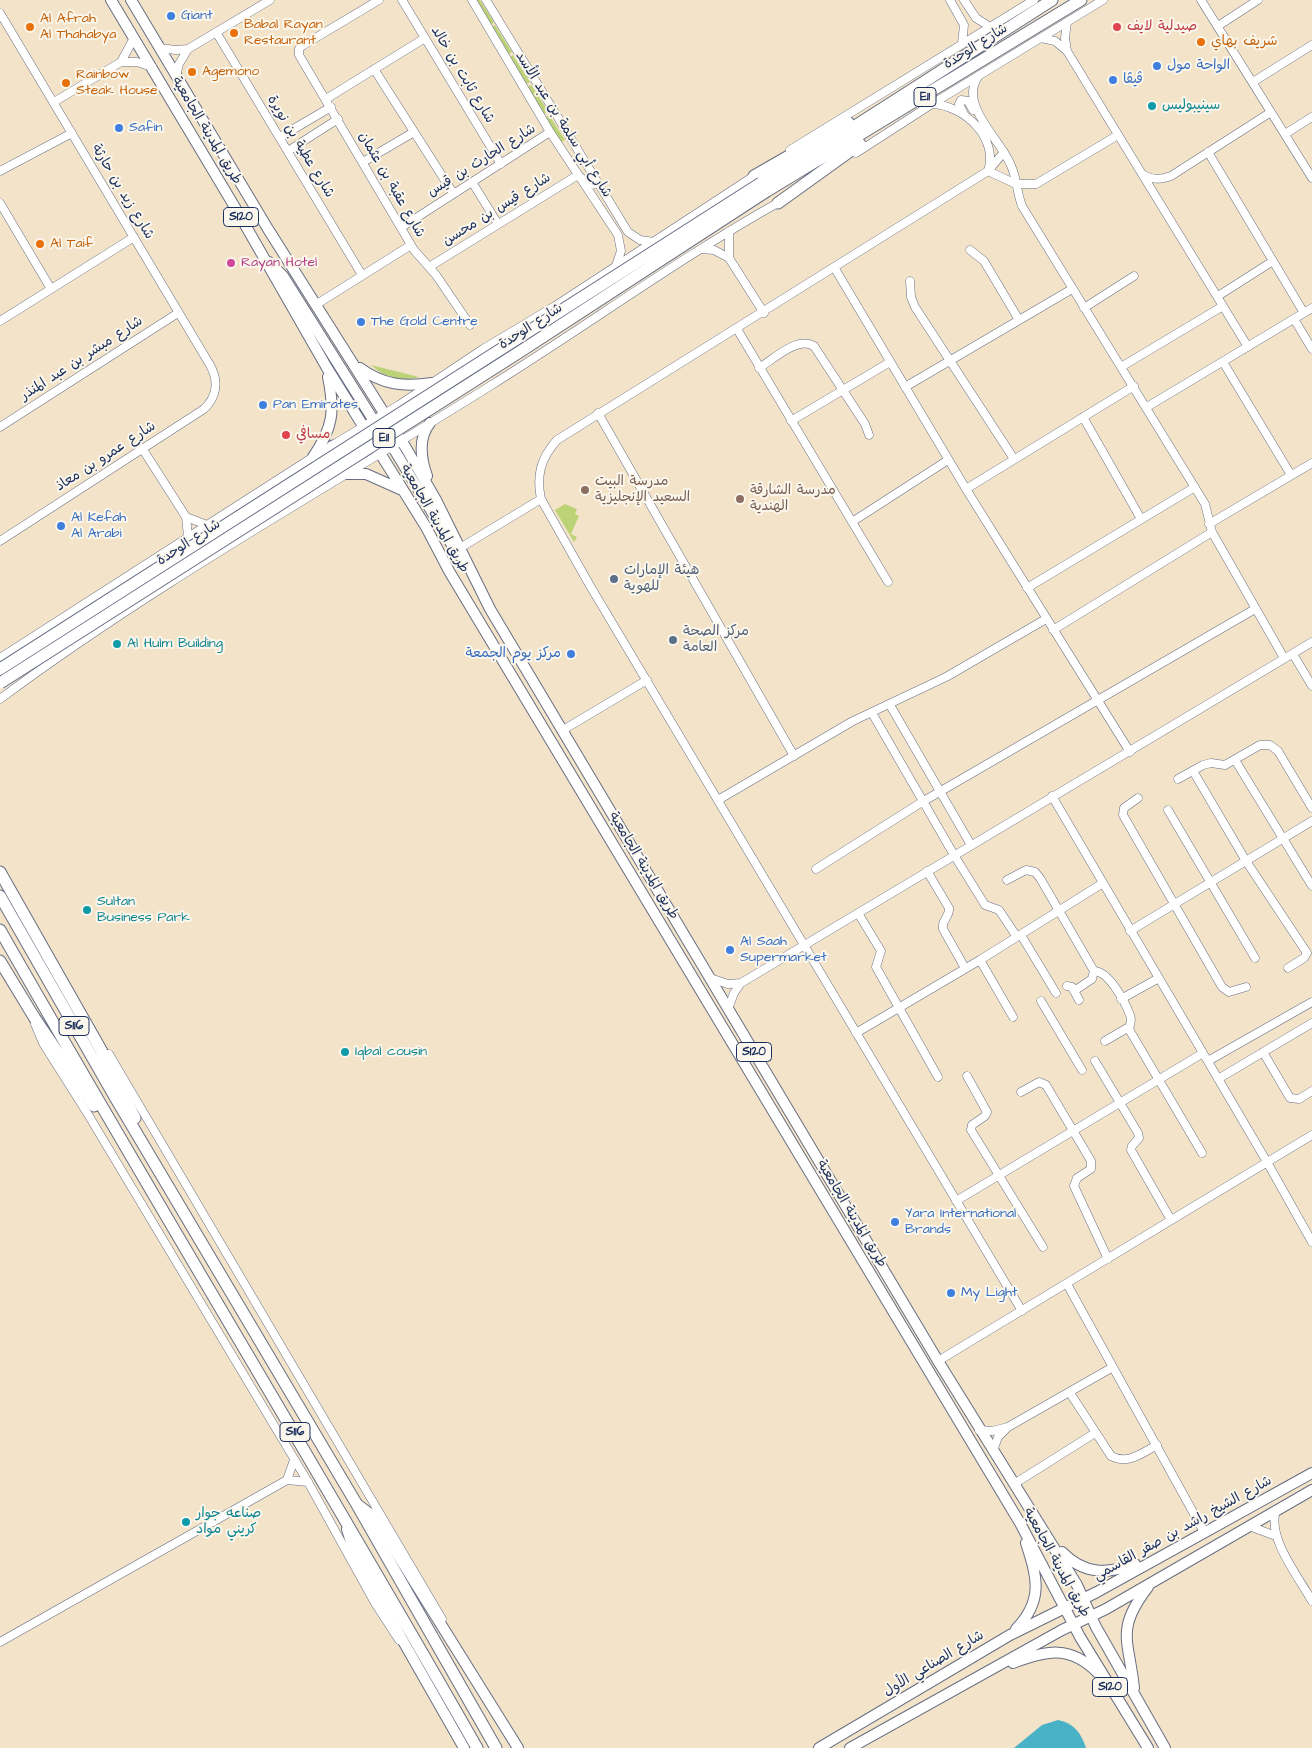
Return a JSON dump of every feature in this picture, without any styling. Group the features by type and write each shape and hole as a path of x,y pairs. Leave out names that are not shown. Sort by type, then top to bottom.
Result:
{"highway":[{"name":"شارع الوحدة","path":"0,683 529,346 761,183 895,115 1082,0"},
{"name":"شارع الوحدة","path":"0,669 761,183 827,144 1043,1"},
{"path":"778,203 852,150 895,115"},
{"path":"0,872 117,1080 150,1154"},
{"name":"S116","path":"0,896 115,1097 356,1504 496,1748"},
{"name":"S116","path":"0,930 109,1119 346,1519 477,1748"},
{"path":"0,962 88,1099 97,1110 109,1119"}],"main road":[{"name":"طريق المدينة الجامعية","path":"111,0 368,437 426,527 449,572 1020,1523 1074,1624 1146,1746"},
{"name":"طريق المدينة الجامعية","path":"131,0 268,229 355,363 385,414 397,443 436,500 490,609 979,1430 1048,1536 1165,1748"},
{"path":"264,259 283,276 374,421 397,443 450,544 469,566"},
{"path":"355,363 374,377 398,386 432,383"},
{"path":"313,457 325,439 332,415 332,397 327,368"},
{"path":"430,423 424,434 422,457 436,500"},
{"path":"332,446 368,437 397,443"},
{"path":"346,474 366,474 403,491"},
{"name":"شارع الشيخ راشد بن صقر القاسمي","path":"1065,1606 1312,1473"},
{"name":"شارع الشيخ راشد بن صقر القاسمي","path":"1074,1624 1150,1584 1312,1490"},
{"path":"356,1504 375,1518 448,1632 518,1748"},
{"path":"346,1519 351,1542 403,1641 464,1748"},
{"path":"1010,1635 1029,1611 1036,1589 1035,1572 1020,1523"},
{"path":"1048,1536 1069,1560 1091,1570 1108,1572 1149,1562"},
{"path":"1135,1694 1126,1631 1134,1606 1150,1584"},
{"name":"شارع الصناعي الأول","path":"818,1748 1010,1635 1065,1606"},
{"path":"850,1748 1074,1624"},
{"path":"980,1676 1033,1655 1058,1652 1085,1661 1108,1682"}],"street":[{"path":"159,48 188,49 270,0"},
{"name":"شارع عقبة بن عثمان","path":"379,0 302,46 299,51 330,107 402,226 411,245 470,325"},
{"name":"شارع ثابت بن خالد","path":"402,0 501,164"},
{"name":"شارع أبي سلمة بن عبد الأسد","path":"472,0 550,132 618,235 621,251 616,266"},
{"name":"شارع أبي سلمة بن عبد الأسد","path":"486,0 628,232 640,240 654,242"},
{"path":"950,0 964,25 962,44"},
{"path":"954,0 959,4 964,0 976,18 990,27"},
{"path":"0,699 64,653 168,584 430,423 729,231 815,182 932,104 1103,0"},
{"path":"1201,0 1312,178"},
{"path":"1218,26 1258,0"},
{"path":"0,658 313,457 363,428 483,349 654,242 761,183 798,144 990,27 1043,1"},
{"name":"شارع زيد بن حارثة","path":"0,13 213,370 216,386"},
{"path":"1067,22 1065,38 1068,50 1248,346"},
{"name":"شارع عطية بن نويرة","path":"216,32 362,275"},
{"path":"54,102 121,62 134,38"},
{"path":"326,99 425,38"},
{"path":"1041,38 1055,41 1068,50"},
{"path":"1253,82 1312,45"},
{"path":"176,76 179,64 188,49"},
{"path":"121,62 137,62 152,67"},
{"path":"374,69 453,193"},
{"path":"979,75 972,91 979,116"},
{"path":"988,171 992,155 989,143 959,107 959,102 964,99 968,101 1004,152 1012,168 1022,206 1195,487 1207,508 1212,532 1284,658"},
{"path":"932,104 947,106 967,118"},
{"path":"280,137 330,107"},
{"path":"1142,174 1153,179 1165,178 1271,112"},
{"path":"1284,134 1312,117"},
{"path":"288,151 338,119"},
{"path":"363,162 414,132"},
{"name":"شارع الحارث بن قيس","path":"402,226 550,132"},
{"path":"0,171 72,133"},
{"path":"988,171 1016,184 1029,186 1042,182 1118,135"},
{"path":"1004,152 988,171 764,313 598,413 557,440 548,450 539,473 541,499 804,946 1022,1311"},
{"path":"1208,152 1304,313"},
{"path":"578,175 590,185 598,184"},
{"name":"شارع قيس بن محسن","path":"429,267 578,175"},
{"path":"472,182 498,224"},
{"path":"0,203 51,289"},
{"path":"729,231 730,258 764,313"},
{"path":"0,321 134,237"},
{"path":"316,304 411,245"},
{"path":"702,249 714,250 730,258"},
{"path":"970,250 984,261 1019,320"},
{"path":"1218,296 1272,261"},
{"path":"834,267 948,460 1130,752"},
{"path":"1084,308 1134,276"},
{"path":"910,281 911,297 915,307 1014,459"},
{"path":"905,387 1072,289"},
{"path":"1121,367 1224,306"},
{"path":"1147,407 1312,308"},
{"name":"شارع مبشر بن عبد المنذر","path":"0,427 178,312"},
{"path":"1294,319 1312,350"},
{"path":"737,329 888,582"},
{"path":"759,368 796,344 810,343 818,349 844,389 865,424 869,435"},
{"path":"791,421 890,362"},
{"path":"1223,362 1291,475"},
{"name":"شارع عمرو بن معاذ","path":"0,541 204,409 210,403 216,386"},
{"path":"966,489 1134,386"},
{"path":"598,413 794,756"},
{"path":"1083,417 1141,519"},
{"path":"142,448 186,517 188,537"},
{"path":"852,522 948,460"},
{"path":"1209,524 1312,463"},
{"path":"1027,588 1195,487"},
{"path":"460,548 541,499"},
{"path":"186,517 207,525"},
{"path":"1053,630 1212,532"},
{"path":"816,869 922,802 1255,609"},
{"path":"718,800 853,721 946,677 1046,619"},
{"path":"728,1009 734,992 741,984 1312,642"},
{"path":"1293,654 1312,686"},
{"path":"563,730 647,680"},
{"path":"890,705 971,845"},
{"path":"872,713 922,802 985,904 999,910 1019,936 1056,993"},
{"path":"1178,779 1206,764 1225,765 1265,744 1274,747 1312,808"},
{"path":"1235,760 1312,886"},
{"path":"1192,771 1246,861 1306,953 1304,958 1288,968"},
{"path":"1052,796 1312,1242"},
{"path":"1138,798 1124,808 1123,815 1174,905 1222,987 1229,992 1246,987"},
{"path":"1168,810 1254,958"},
{"path":"1130,931 1312,821"},
{"path":"927,871 949,908 949,914 943,922 943,929 965,968"},
{"path":"1007,880 1022,871 1035,872 1060,911 1094,971 1092,980 1074,991"},
{"path":"856,1033 980,960 1103,883"},
{"path":"858,913 881,951 876,967 938,1077"},
{"path":"44,952 60,966 158,1141 433,1601 448,1632"},
{"path":"980,960 1013,1017"},
{"path":"1094,971 1105,974 1121,999 1131,1018 1129,1027 1202,1152"},
{"path":"710,978 728,984 741,984"},
{"path":"1121,999 1159,978"},
{"path":"1067,986 1071,986 1079,1000"},
{"path":"1041,1001 1082,1070"},
{"path":"1208,1061 1312,1002"},
{"path":"34,1017 42,1043 86,1111 308,1482 388,1626 403,1641"},
{"path":"1218,1079 1312,1023"},
{"path":"1105,1042 1129,1027"},
{"path":"1263,1052 1290,1098 1299,1099 1312,1091"},
{"path":"956,1201 1203,1053"},
{"path":"1095,1061 1139,1136 1131,1150 1171,1220"},
{"path":"967,1076 986,1112 985,1116 972,1125 971,1130 1043,1247"},
{"path":"1021,1092 1039,1082 1044,1083 1074,1130 1092,1166 1089,1171 1075,1180 1074,1188 1108,1259"},
{"path":"938,1361 1312,1135"},
{"path":"1067,1284 1204,1532"},
{"path":"979,1430 992,1431 1008,1427 1113,1367"},
{"path":"1070,1393 1111,1456 1129,1460 1157,1445"},
{"path":"993,1451 998,1437 1008,1427"},
{"path":"1014,1484 1095,1433"},
{"path":"288,1480 294,1460"},
{"path":"0,1642 288,1480 308,1482"},
{"path":"1276,1510 1274,1520 1276,1536 1312,1601"},
{"path":"1249,1526 1276,1536"}],"green space":[{"path":"476,0 480,0 494,22 491,25"},
{"path":"495,25 512,52 509,54 492,27"},
{"path":"513,55 530,82 526,84 510,57"},
{"path":"531,85 548,111 544,114 528,87"},
{"path":"549,115 565,140 561,142 546,117"},
{"path":"371,365 419,377 394,378 382,373"},
{"path":"565,504 577,509 575,514 579,516 571,534 577,537 574,542 555,510"}],"water":[{"path":"1058,1720 1073,1726 1082,1738 1086,1748 1014,1748 1042,1725"}],"place":[{"name":"Giant","path":"171,16"},
{"name":"Al Afrah Al Thahabya","path":"30,27"},
{"name":"صيدلية لايف","path":"1117,27"},
{"name":"Babal Rayan Restaurant","path":"234,33"},
{"name":"شريف بهاي","path":"1201,42"},
{"name":"الواحة مول","path":"1157,66"},
{"name":"Agemono","path":"192,72"},
{"name":"ڤيڤا","path":"1113,80"},
{"name":"Rainbow Steak House","path":"66,83"},
{"name":"سينيبوليس","path":"1152,106"},
{"name":"Safin","path":"119,128"},
{"name":"Al Taif","path":"40,244"},
{"name":"Rayan Hotel","path":"231,263"},
{"name":"The Gold Centre","path":"361,322"},
{"name":"Pan Emirates","path":"263,405"},
{"name":"مسافي","path":"286,435"},
{"name":"مدرسة البيت السعيد الإنجليزية","path":"585,490"},
{"name":"مدرسة الشارقة الهندية","path":"740,499"},
{"name":"Al Kefah Al Arabi","path":"61,526"},
{"name":"هيئة الإمارات للهوية","path":"614,579"},
{"name":"مركز الصحة العامة","path":"673,640"},
{"name":"Al Hulm Building","path":"117,644"},
{"name":"مركز يوم الجمعة","path":"571,654"},
{"name":"Sultan Business Park","path":"87,910"},
{"name":"Al Saah Supermarket","path":"730,950"},
{"name":"Iqbal cousin","path":"345,1052"},
{"name":"Yara International Brands","path":"895,1222"},
{"name":"My Light","path":"951,1293"},
{"name":"صناعه جوار كريني مواد","path":"186,1522"}]}
